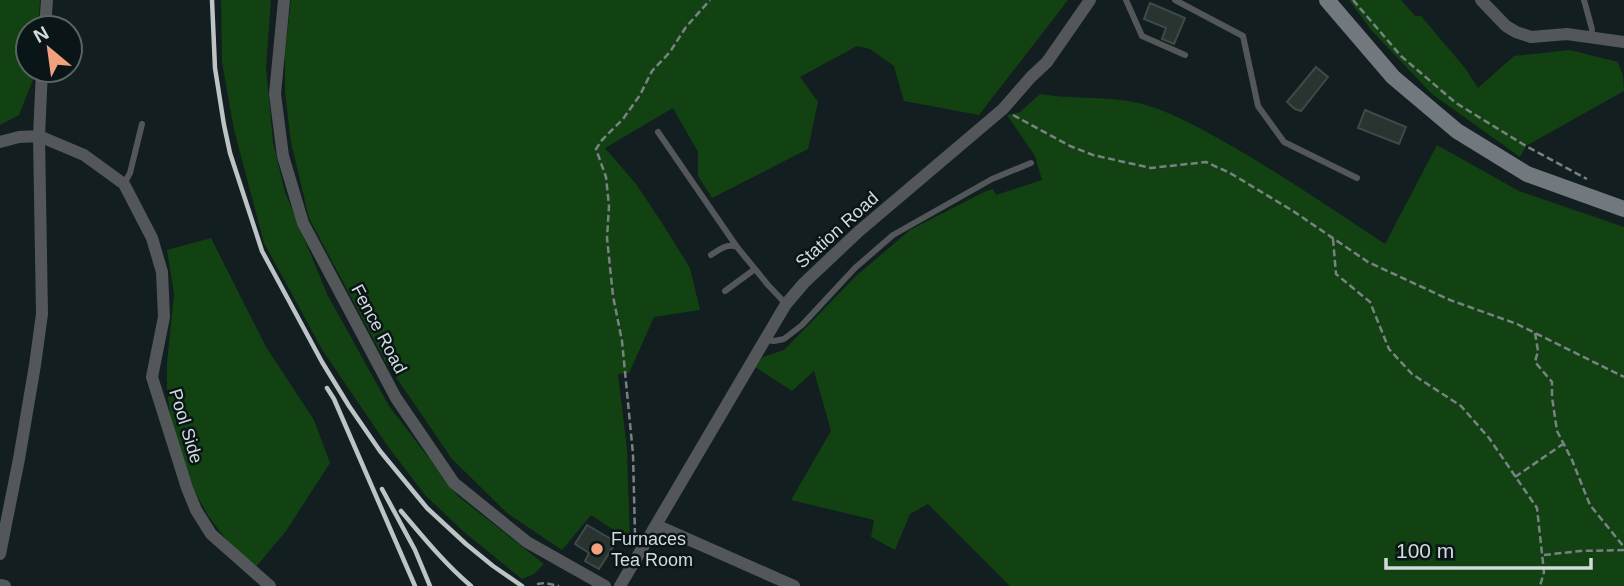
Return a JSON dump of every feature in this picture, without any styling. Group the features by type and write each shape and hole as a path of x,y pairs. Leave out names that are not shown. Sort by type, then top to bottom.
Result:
{"main road":[{"path":"1327,0 1393,78 1457,131 1527,174 1624,209"}],"street":[{"name":"Fence Road","path":"284,0 275,94 283,156 303,223 396,398 454,483 527,542 605,586"},
{"name":"Station Road","path":"620,586 786,303 858,232 999,113 1047,62 1090,0"},
{"path":"1481,0 1506,26 1524,35 1531,37 1567,34 1624,42"},
{"path":"0,554 36,365 42,314 38,136 42,84"},
{"path":"0,142 38,136"},
{"name":"Pool Side","path":"38,136 84,155 124,184 152,238 162,272 164,317 152,377 187,488 196,510 211,534 270,586"},
{"path":"656,525 794,586"}],"lane":[{"path":"1126,0 1142,36 1185,55"},
{"path":"1175,0 1243,36 1258,106 1284,142 1357,178"},
{"path":"1584,0 1592,29 1591,38"},
{"path":"124,184 130,173 142,124"},
{"path":"658,132 737,247 786,303"},
{"path":"764,340 784,339 802,325 855,268 893,235 992,178 1031,163"},
{"path":"711,255 732,245 737,247"},
{"path":"725,291 755,269"}],"path":[{"path":"636,558 633,454 622,341 613,296 607,238 609,206 606,177 596,149 623,119 640,95 652,71 710,0"},
{"path":"1353,0 1401,56 1456,103 1526,146 1594,182"},
{"path":"1011,114 1093,155 1151,168 1206,162 1230,173 1293,211 1368,262 1450,300 1517,324 1624,377"},
{"path":"1333,239 1336,274 1370,302 1390,349 1412,374 1461,406 1489,438 1537,508 1544,572 1540,586"},
{"path":"1535,333 1538,351 1535,362 1552,382 1557,431 1590,505 1624,549"},
{"path":"1515,477 1563,444"},
{"path":"1542,555 1624,549"},
{"path":"537,584 559,586"}],"green space":[{"path":"0,0 40,0 39,14 14,14 14,84 31,84 19,115 0,125"},
{"path":"221,0 271,0 266,67 273,142 285,192 327,294 389,406 458,496 544,564 534,574 522,579 464,532 426,496 389,448 323,351 264,243 234,130 222,62"},
{"path":"291,0 1068,0 979,115 904,101 894,66 870,49 857,46 800,77 818,102 808,149 712,198 698,176 698,152 673,108 605,148 636,184 690,268 700,310 654,317 629,373 618,374 627,449 630,541 591,515 562,550 507,513 452,459 385,361 309,218 291,142 285,92 285,54"},
{"path":"1349,0 1401,0 1415,16 1421,16 1465,68 1478,88 1514,56 1570,50 1618,62 1624,91 1526,146 1520,157 1432,94 1372,31"},
{"path":"1040,94 1120,100 1169,113 1256,160 1385,244 1437,145 1519,191 1624,227 1624,586 1010,586 928,504 910,514 895,550 871,537 874,520 791,500 831,431 814,371 792,391 755,367 763,357 784,350 856,276 910,230 984,192 993,189 996,195 1042,180 1035,156 1007,115 1020,112"},
{"path":"211,238 266,347 314,420 330,463 286,531 255,568 232,547 209,517 194,490 171,423 167,363 174,294 167,250"}],"building":[{"path":"1150,3 1185,18 1174,44 1162,39 1166,28 1144,19"},
{"path":"1316,67 1328,77 1301,111 1295,109 1287,102"},
{"path":"1365,110 1406,127 1399,144 1358,128"},
{"name":"Furnaces Tea Room","path":"587,525 616,542 599,569 585,561 589,553 575,544"}],"railway":[{"path":"212,0 215,68 224,125 230,153 262,251 322,362 380,451 427,508 466,544 522,586"},
{"path":"327,388 415,586"},
{"path":"382,489 415,550 430,586"},
{"path":"401,511 471,586"}],"place":[{"name":"Furnaces Tea Room","path":"597,549"}]}
